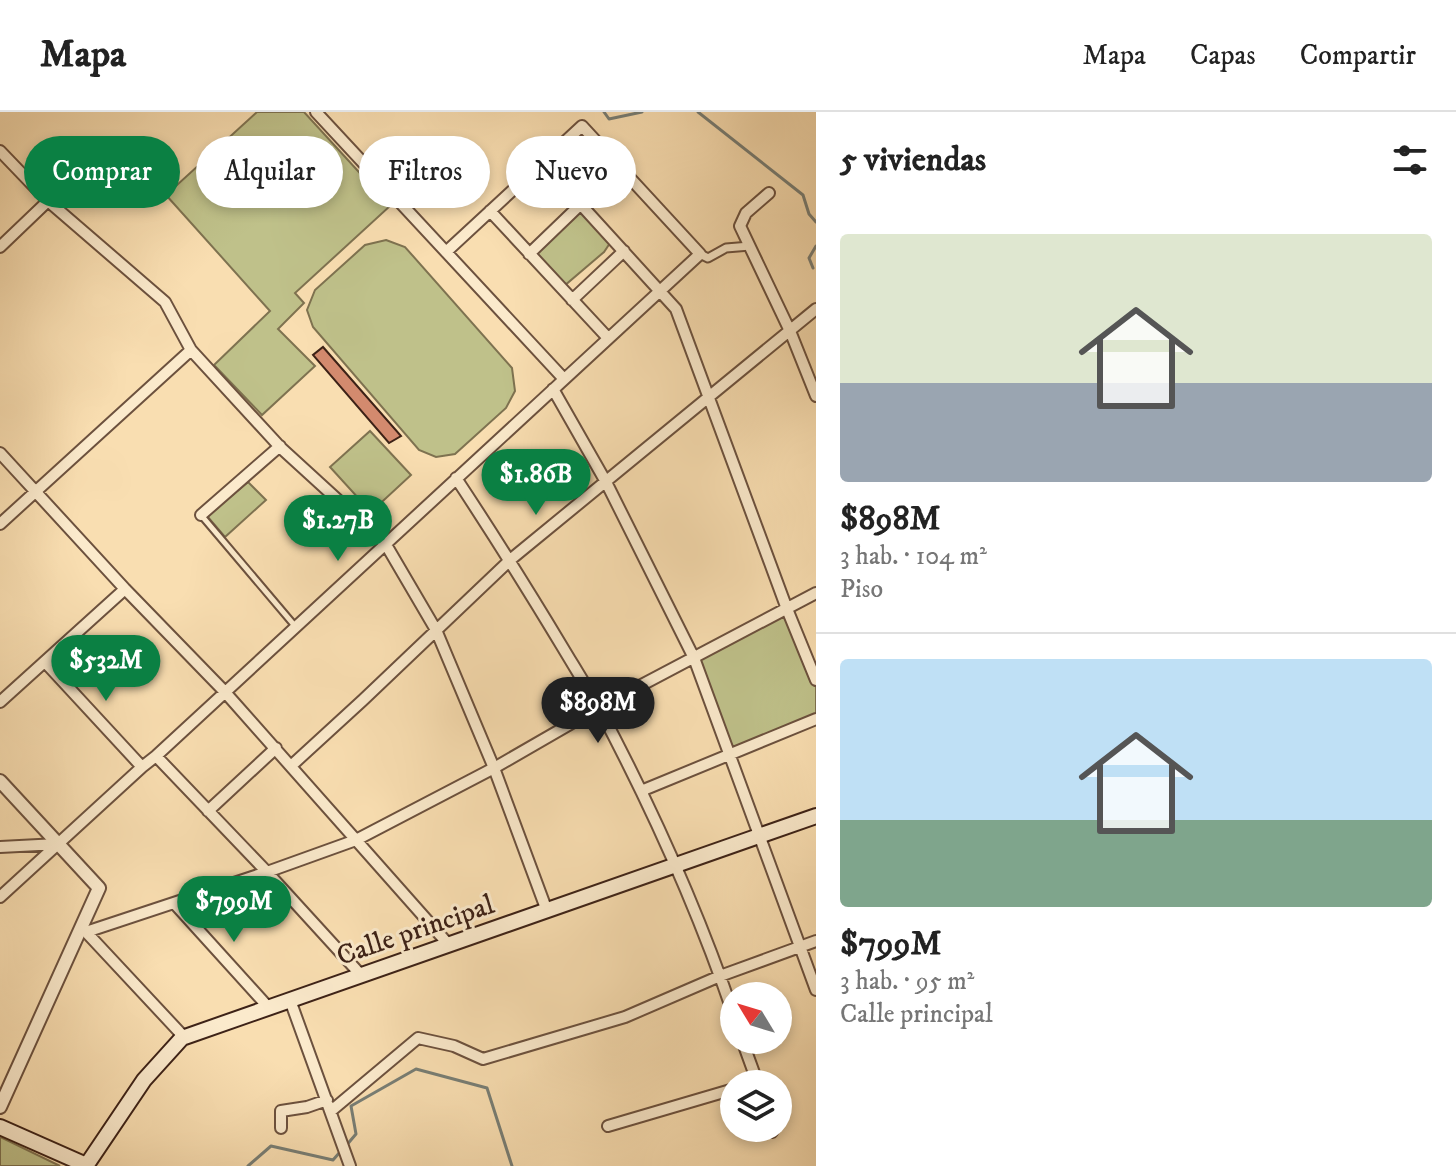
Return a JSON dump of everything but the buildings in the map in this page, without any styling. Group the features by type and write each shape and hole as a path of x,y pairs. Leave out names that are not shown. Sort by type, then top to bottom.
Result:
{"main road":[{"name":"Calle principal","path":"86,1166 144,1080 184,1037 816,816"},
{"path":"0,1127 86,1166"}],"street":[{"path":"316,112 564,379"},
{"path":"571,136 582,126 591,136"},
{"path":"0,151 24,176"},
{"path":"636,185 700,254 708,258 726,248 750,246"},
{"path":"769,193 746,213 740,226 790,331 816,396"},
{"path":"446,252 506,197"},
{"path":"0,247 41,208"},
{"path":"56,208 165,302 191,350 280,446 385,543 436,630 494,768 547,911"},
{"path":"529,254 577,208"},
{"path":"585,208 676,309 816,680"},
{"path":"490,211 608,338"},
{"path":"572,300 624,251"},
{"path":"0,897 700,254"},
{"path":"291,766 510,560 816,309"},
{"path":"0,524 191,350"},
{"path":"553,389 606,482 694,658 816,990"},
{"path":"201,515 280,446"},
{"path":"0,453 224,691 449,945"},
{"path":"456,478 510,560 598,708 675,865 722,982"},
{"path":"0,702 125,589"},
{"path":"83,931 356,840 816,593"},
{"path":"45,662 142,767"},
{"path":"641,791 816,719"},
{"path":"208,811 276,748"},
{"path":"156,756 361,975"},
{"path":"0,781 99,888 83,931 0,1107"},
{"path":"0,847 58,844"},
{"path":"174,903 269,1008"},
{"path":"83,931 184,1037"},
{"path":"281,1128 281,1111 329,1106 418,1038 454,1046 483,1059 625,1017 720,976 816,941"},
{"path":"290,1000 350,1166"},
{"path":"608,1126 720,1093"}],"lane":[{"path":"201,515 295,626"}],"green space":[{"path":"257,112 304,112 326,136 231,136"},
{"path":"343,155 359,172 359,208 388,208 295,293 304,303 278,329 315,366 262,415 214,365 270,311 178,208 180,182 196,168 196,208 343,208"},
{"path":"581,209 610,243 604,252 564,286 534,254"},
{"path":"386,240 405,247 512,368 515,391 506,408 455,454 436,457 419,450 313,327 307,310 315,290 365,245"},
{"path":"370,431 411,475 371,512 330,467"},
{"path":"248,482 266,500 225,537 207,516"},
{"path":"787,609 816,680 816,719 729,755 694,658"},
{"path":"0,1137 60,1166 0,1166"}],"waterway":[{"path":"604,112 609,119 642,112"},
{"path":"698,112 803,195 809,214 816,222"},
{"path":"813,268 809,258 816,246"},
{"path":"345,1147 356,1134 351,1106 416,1069 487,1088 512,1166"},
{"path":"248,1166 271,1146 333,1160 340,1152"}]}
